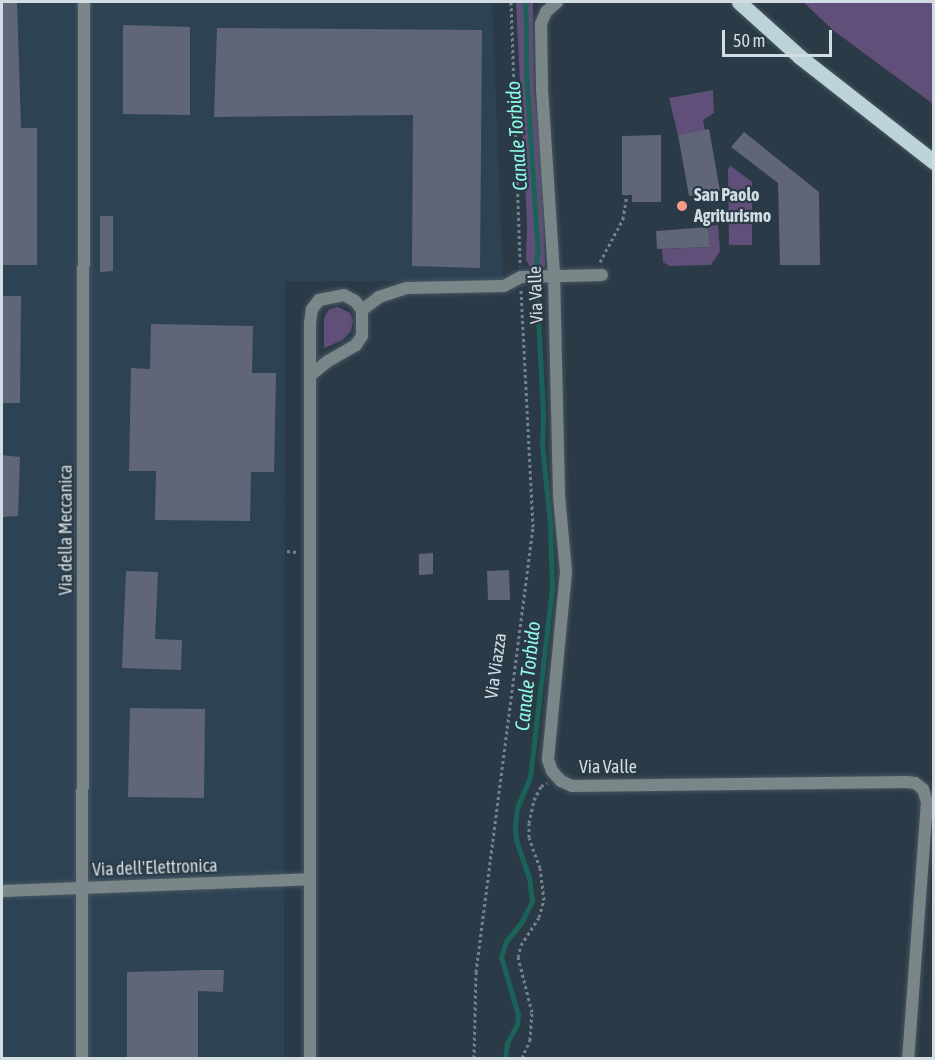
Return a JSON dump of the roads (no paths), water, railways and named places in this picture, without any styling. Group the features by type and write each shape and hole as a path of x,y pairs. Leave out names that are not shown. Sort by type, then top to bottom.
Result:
{"main road":[{"path":"739,2 800,57 933,162"}],"street":[{"name":"Via della Meccanica","path":"82,1059 84,2"},
{"name":"Via Valle","path":"557,2 546,12 541,24 542,89 554,274 559,496 566,572 548,760 552,771 561,781 572,786 907,782 915,783 923,789 927,802 908,1059"},
{"path":"362,310 393,290 504,286 520,277 600,270"},
{"path":"310,1059 312,374 310,323 312,309 319,300 344,295 355,301 362,310 362,336 356,345 328,361 312,374"},
{"name":"Via dell'Elettronica","path":"2,891 310,879"}],"waterway":[{"name":"Canale Torbido","path":"526,2 527,79 538,250 536,269"},
{"name":"Canale Torbido","path":"505,1058 507,1043 517,1024 518,1015 501,957 506,942 521,923 532,901 529,878 516,841 515,825 517,808 530,778 552,589 550,524 542,445 543,413 536,279"}],"place":[{"name":"San Paolo Agriturismo","path":"682,206"}]}
